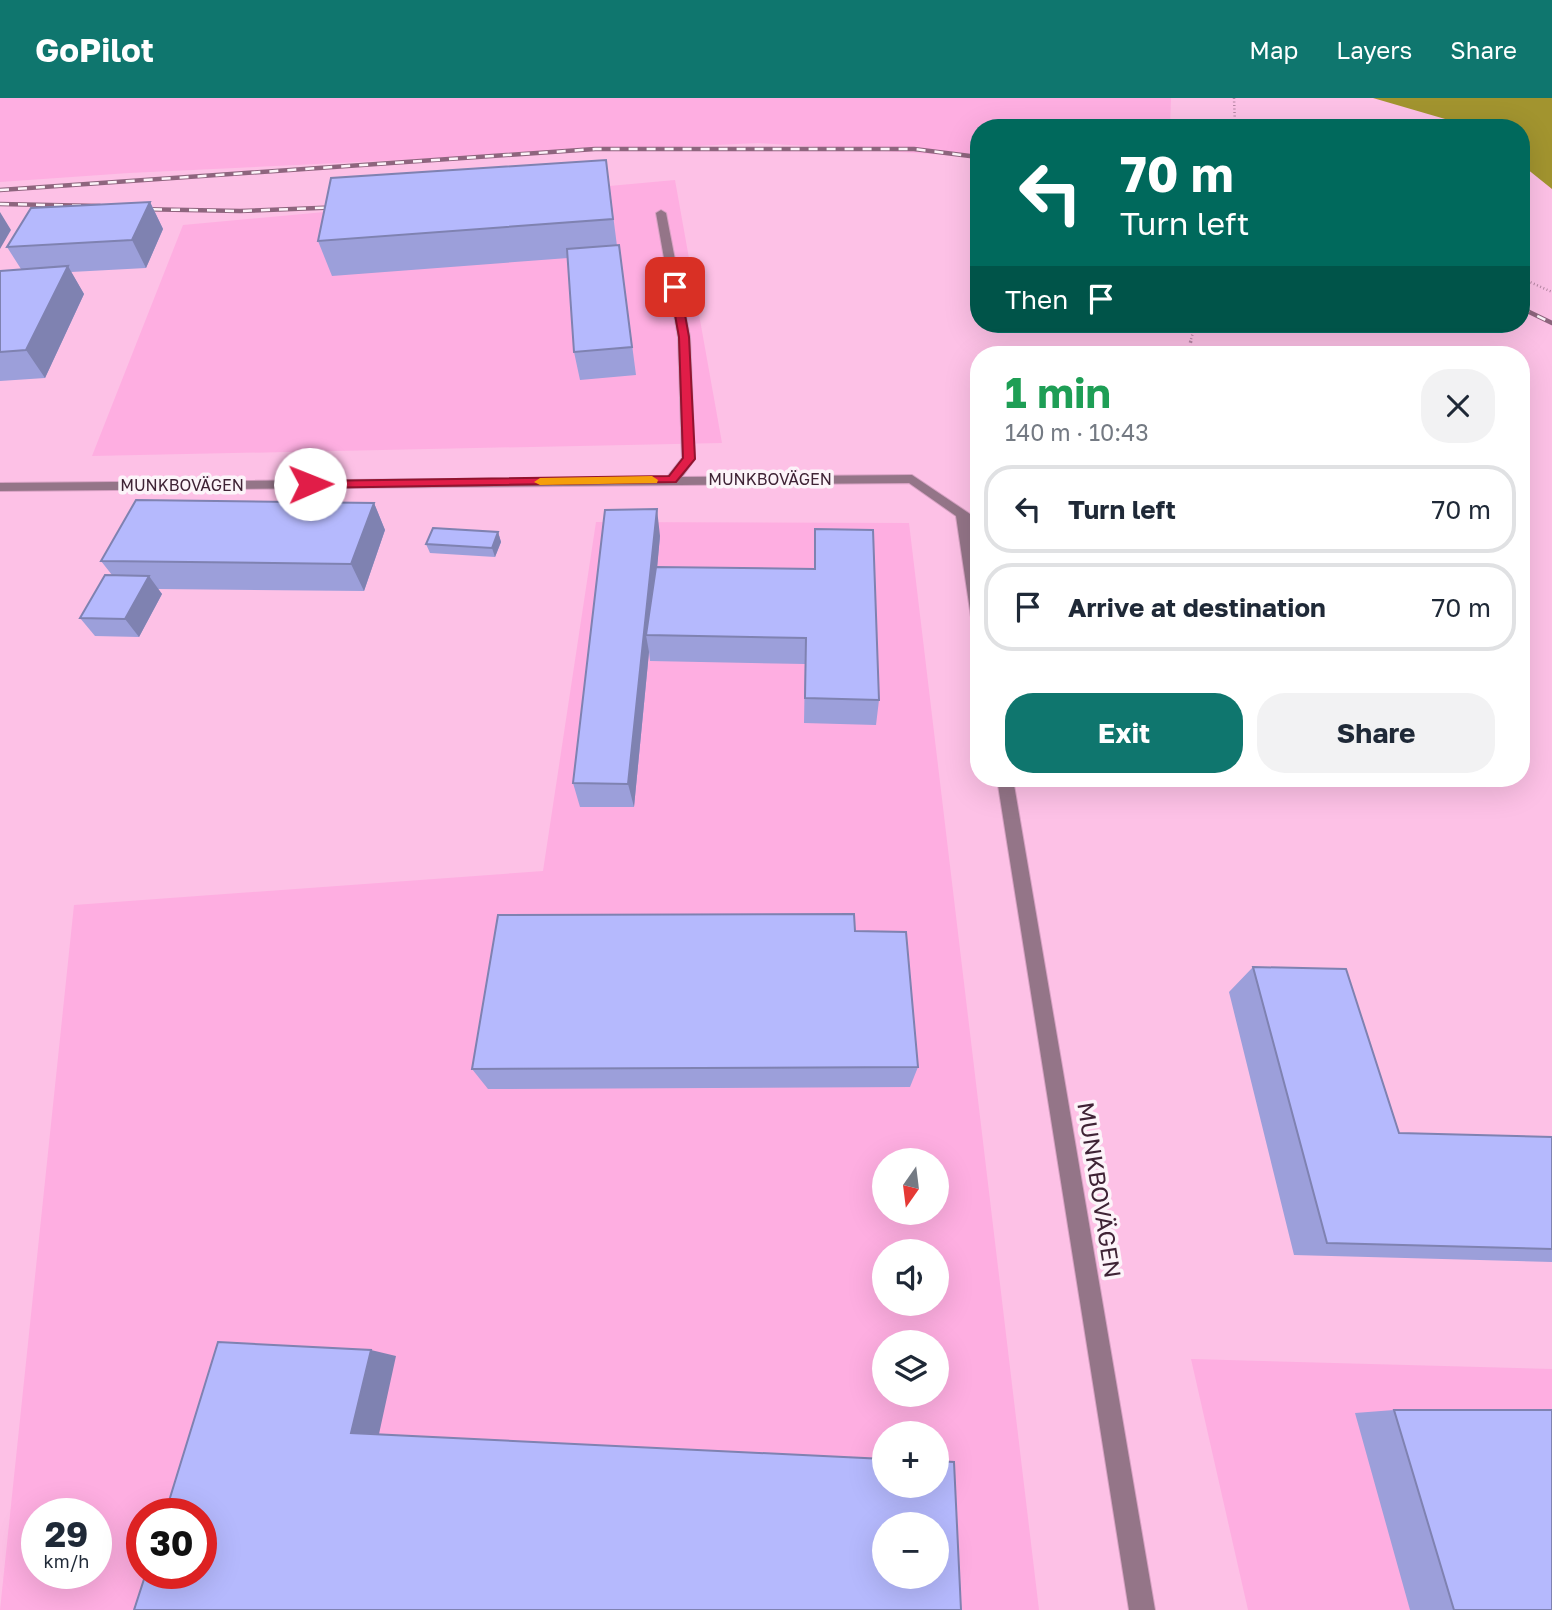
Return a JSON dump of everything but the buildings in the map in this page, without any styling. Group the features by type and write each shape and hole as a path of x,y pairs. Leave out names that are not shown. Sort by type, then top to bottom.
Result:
{"street":[{"path":"661,213 684,337 689,459 672,480"},
{"name":"MUNKBOVÄGEN","path":"0,486 912,479 963,514 970,550"},
{"name":"MUNKBOVÄGEN","path":"1006,787 1142,1610"}],"path":[{"path":"1234,98 1235,119"},
{"path":"1530,282 1552,292"}],"shaded area":[{"path":"0,98 1171,98 1170,119 970,119 970,156 758,143 129,173 0,182"},
{"path":"1373,98 1552,98 1552,189 1530,171 1530,119 1445,119"},
{"path":"675,180 722,443 92,456 183,225"},
{"path":"596,522 909,523 1039,1610 0,1610 74,905 543,871"},
{"path":"1191,1359 1552,1369 1552,1610 1248,1610"}],"railway":[{"path":"0,190 595,149 914,149 970,156"},
{"path":"0,204 100,206"},
{"path":"135,209 240,211 344,207"},
{"path":"1530,312 1552,323"}],"slow traffic":[{"path":"540,482 652,480"}],"route":[{"path":"310,484 672,480 689,459 684,337 675,287"}]}
